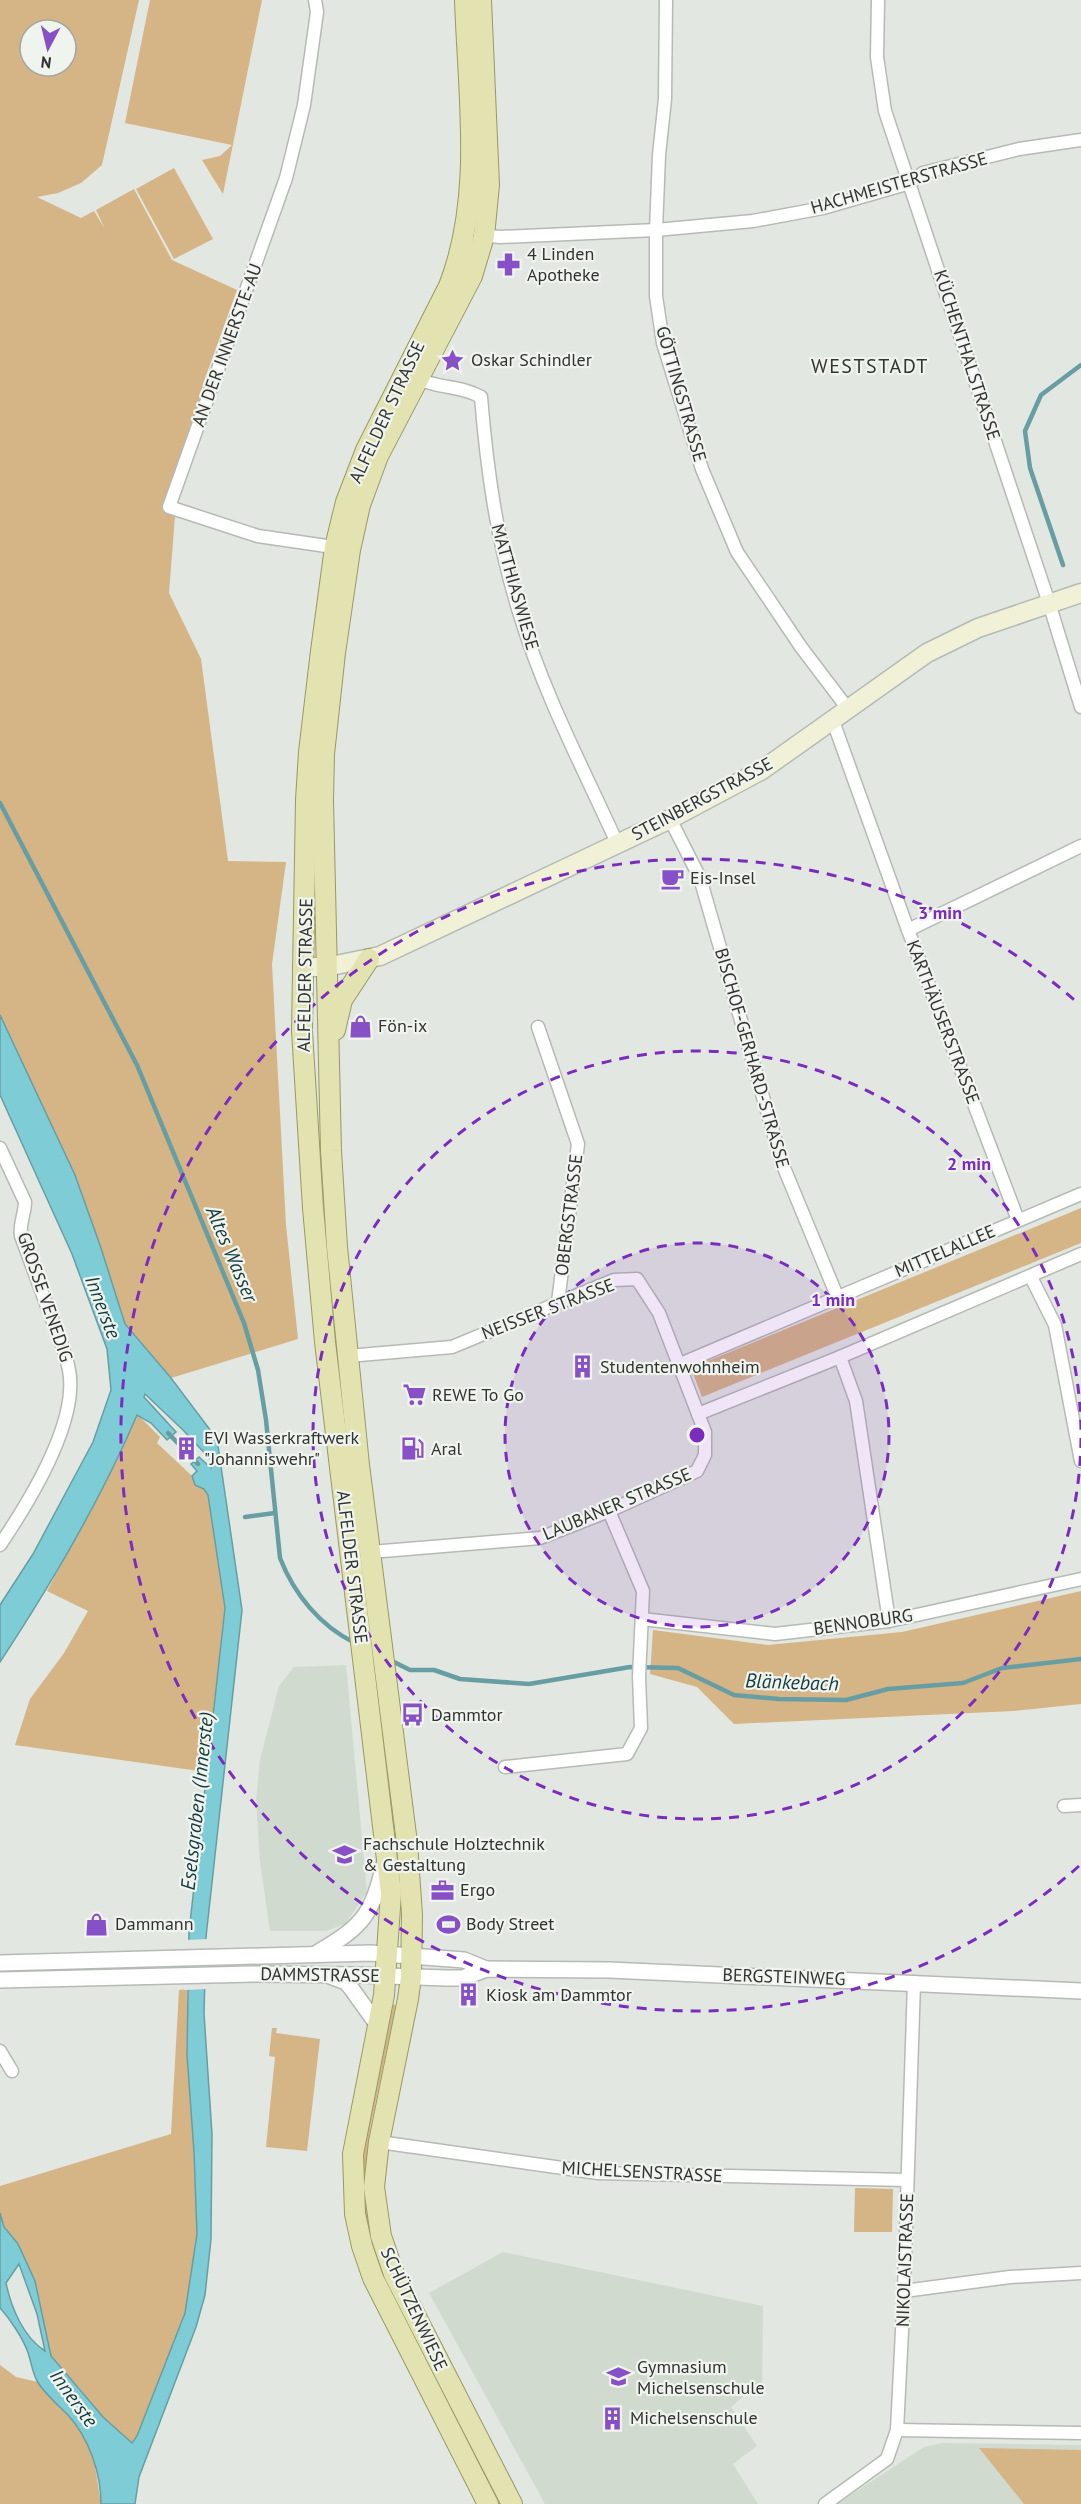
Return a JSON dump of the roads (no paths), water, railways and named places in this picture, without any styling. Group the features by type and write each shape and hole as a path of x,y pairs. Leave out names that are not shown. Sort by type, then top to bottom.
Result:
{"main road":[{"name":"ALFELDER STRASSE","path":"386,1976 391,1903 387,1852 323,1323 313,1208 302,1030 309,752 342,549 411,375 472,276 475,234 471,186 465,0"},
{"name":"ALFELDER STRASSE","path":"475,234 489,185 481,0"},
{"name":"ALFELDER STRASSE","path":"342,549 335,653 324,754 331,1151 337,1247 348,1356 407,1843 412,1915 411,1957"},
{"name":"STEINBERGSTRASSE","path":"305,967 326,967 369,959 670,819 762,770 927,653 978,628 1081,592"},
{"path":"329,1059 342,1000 369,959"},
{"name":"SCHÜTZENWIESE","path":"411,1957 411,1977 379,2142 375,2202 388,2261 512,2504"},
{"name":"SCHÜTZENWIESE","path":"386,1976 379,2027 353,2154 352,2183 358,2231 373,2278 488,2504"}],"street":[{"name":"AN DER INNERSTE-AU","path":"315,0 317,12 304,105 286,178 169,507 258,536 342,549"},
{"name":"GÖTTINGSTRASSE","path":"666,0 665,99 656,230 656,296 663,343 702,469 737,552 801,647 848,709"},
{"name":"KÜCHENTHALSTRASSE","path":"878,0 877,57 885,111 1049,603 1081,707"},
{"name":"HACHMEISTERSTRASSE","path":"475,234 500,237 656,230 753,221 824,208 909,183 923,173 998,154 1081,141"},
{"name":"MATTHIASWIESE","path":"411,375 433,386 472,392 481,397 488,474 495,516 519,613 538,669 617,843"},
{"name":"KARTHÄUSERSTRASSE","path":"833,721 908,930 1018,1220"},
{"name":"BISCHOF-GERHARD-STRASSE","path":"670,819 700,878 782,1163 837,1296"},
{"path":"908,930 1081,846"},
{"name":"OBERGSTRASSE","path":"538,1027 578,1144 558,1302"},
{"name":"GROSSE VENEDIG","path":"0,1148 26,1202 21,1220 21,1236 60,1339 71,1381 65,1423 30,1500 0,1545"},
{"name":"MITTELALLEE","path":"678,1365 1081,1194"},
{"path":"698,1414 1032,1277 1081,1254"},
{"path":"1032,1277 1055,1325 1081,1461"},
{"name":"NEISSER STRASSE","path":"348,1356 452,1347 614,1281 637,1279 648,1292 659,1313 698,1414"},
{"path":"840,1357 856,1401 889,1621"},
{"name":"LAUBANER STRASSE","path":"371,1552 540,1538 609,1511 698,1471 705,1455 705,1432 698,1414"},
{"path":"505,1767 627,1754 641,1728 639,1677 643,1591 609,1511"},
{"name":"BENNOBURG","path":"642,1619 775,1634 889,1621 1081,1579"},
{"path":"1064,1806 1081,1805"},
{"path":"316,1953 342,1938 365,1917 376,1895 387,1852"},
{"name":"DAMMSTRASSE","path":"0,1963 316,1953 388,1955"},
{"name":"BERGSTEINWEG","path":"388,1955 464,1960 486,1970"},
{"name":"BERGSTEINWEG","path":"411,1977 463,1978 486,1970 609,1970 1081,1991"},
{"path":"328,1974 346,1982 379,2027"},
{"name":"DAMMSTRASSE","path":"0,1980 328,1974 411,1977"},
{"name":"NIKOLAISTRASSE","path":"825,2504 887,2459 897,2430 914,1983"},
{"path":"0,2051 12,2071"},
{"name":"MICHELSENSTRASSE","path":"379,2142 401,2147 598,2173 908,2180"},
{"path":"904,2291 1010,2277 1081,2273"},
{"path":"897,2430 1081,2433"}],"water":[{"name":"Innerste","path":"0,1015 75,1175 125,1324 171,1378 217,1439 242,1610 206,1937 204,2014 212,2134 211,2239 205,2295 196,2327 139,2477 135,2504 101,2504 99,2480 88,2445 68,2415 37,2381 22,2340 0,2308 0,2213 4,2227 18,2244 35,2281 51,2356 103,2417 132,2443 137,2436 185,2313 197,2234 187,2055 189,1932 225,1608 208,1495 204,1489 195,1485 192,1476 197,1471 191,1464 199,1457 211,1468 212,1461 145,1394 144,1397 176,1432 167,1440 151,1423 137,1415 74,1542 0,1662 0,1605 33,1554 93,1442 111,1390 107,1349 72,1254 0,1095","holes":["19,2264 37,2314 45,2351 24,2330 8,2292 6,2283"]}],"waterway":[{"path":"1063,565 1030,468 1025,431 1041,395 1081,365"},
{"name":"Altes Wasser","path":"0,803 137,1065 244,1323 258,1370 266,1420 280,1558 293,1584 310,1608 330,1628 355,1643"},
{"name":"Eselsgraben (Innerste)","path":"168,1433 198,1464"},
{"path":"245,1517 275,1513"},
{"name":"Blänkebach","path":"390,1660 410,1670 434,1670 460,1679 529,1684 630,1667 678,1668 734,1695 779,1699 846,1700 888,1689 963,1683 1002,1668 1081,1659"}],"place":[{"name":"4 Linden Apotheke","path":"509,264"},
{"name":"Oskar Schindler","path":"453,360"},
{"name":"Eis-Insel","path":"672,878"},
{"name":"Fön-ix","path":"360,1026"},
{"name":"Studentenwohnheim","path":"582,1367"},
{"name":"REWE To Go","path":"414,1395"},
{"name":"EVI Wasserkraftwerk \"Johanniswehr\"","path":"186,1448"},
{"name":"Aral","path":"413,1449"},
{"name":"Dammtor","path":"413,1715"},
{"name":"Fachschule Holztechnik & Gestaltung","path":"345,1854"},
{"name":"Ergo","path":"442,1890"},
{"name":"Dammann","path":"97,1924"},
{"name":"Body Street","path":"448,1924"},
{"name":"Kiosk am Dammtor","path":"468,1995"},
{"name":"Gymnasium Michelsenschule","path":"619,2377"},
{"name":"Michelsenschule","path":"612,2418"}],"district":[{"name":"WESTSTADT","path":"870,366"}]}
